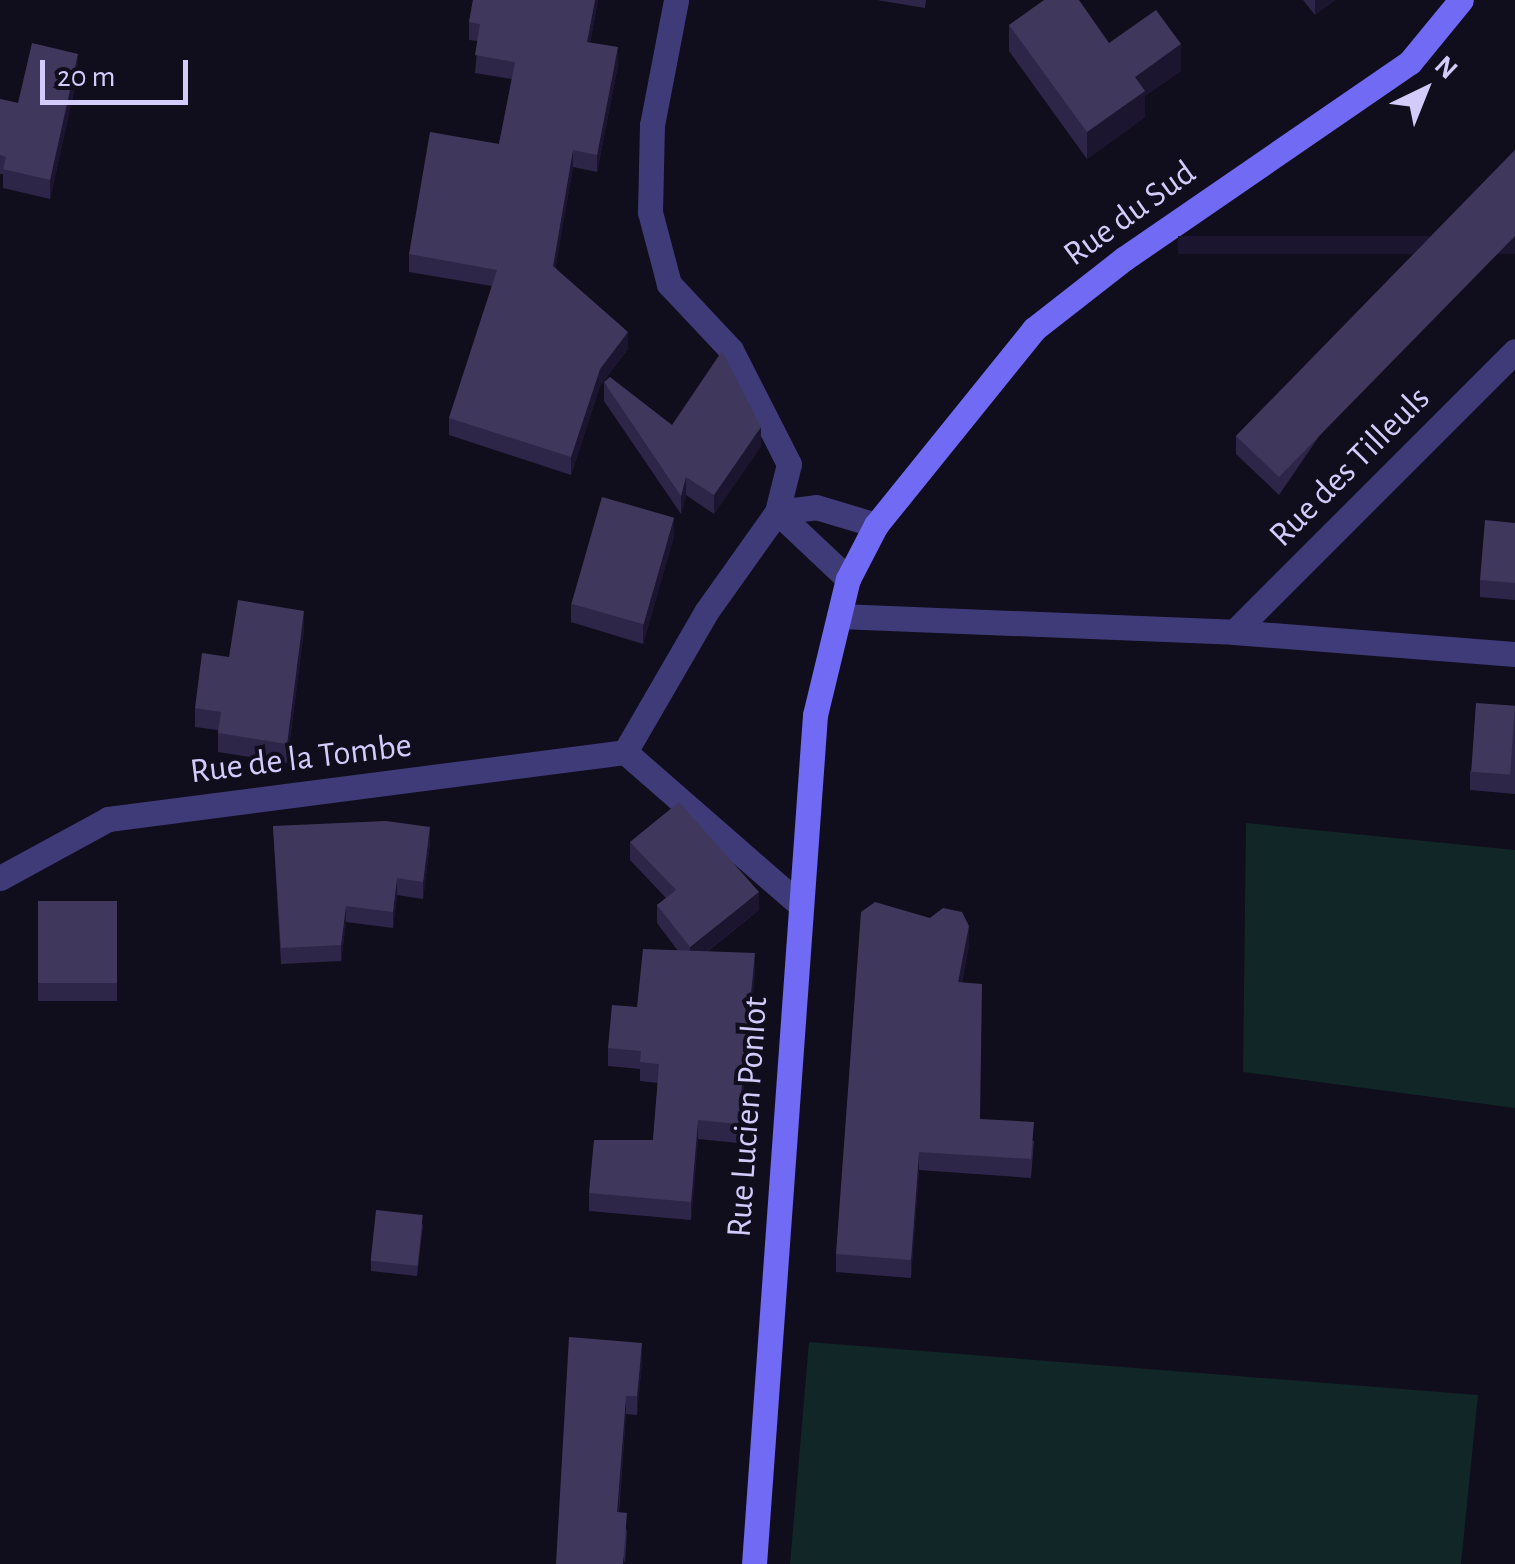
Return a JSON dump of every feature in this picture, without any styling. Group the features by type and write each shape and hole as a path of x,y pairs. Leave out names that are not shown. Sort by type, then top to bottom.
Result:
{"main road":[{"name":"Rue du Sud","path":"798,903 815,715 848,580 876,525 1034,329 1124,258 1410,62 1462,0"},
{"name":"Rue Lucien Ponlot","path":"754,1564 798,903"}],"street":[{"path":"676,0 652,125 650,212 668,284 731,350 771,418 789,464 777,512 706,612 625,752 798,903"},
{"name":"Rue des Tilleuls","path":"1234,632 1515,351"},
{"path":"777,512 816,508 876,525"},
{"path":"777,512 848,580"},
{"path":"839,616 1234,632 1515,654"},
{"name":"Rue de la Tombe","path":"0,878 108,819 625,752"}],"green space":[{"path":"1246,823 1515,850 1515,1108 1243,1072"},
{"path":"809,1342 1478,1395 1461,1564 790,1564"}],"building":[{"path":"473,0 595,0 587,42 618,47 597,155 573,150 553,266 628,332 600,369 571,457 449,418 497,270 409,254 430,132 499,144 515,62 475,55 480,24 469,22"},
{"path":"1044,0 1079,0 1109,43 1156,10 1181,44 1135,77 1145,91 1087,132 1009,25"},
{"path":"32,43 78,54 50,180 3,169 6,157 0,155 0,99 18,103"},
{"path":"1515,150 1515,236 1279,477 1236,436"},
{"path":"722,351 761,427 714,495 686,477 681,496 604,382 610,377 672,425"},
{"path":"602,497 674,518 643,624 571,604"},
{"path":"1485,520 1515,523 1515,583 1480,580"},
{"path":"238,600 304,611 287,744 218,733 221,712 195,708 202,653 229,657"},
{"path":"1476,703 1515,706 1510,775 1471,772"},
{"path":"679,802 759,892 690,947 657,905 676,890 630,842"},
{"path":"386,821 430,827 423,882 397,878 393,912 346,906 341,945 281,948 273,826"},
{"path":"38,901 117,901 117,983 38,983"},
{"path":"875,902 930,918 943,908 962,912 969,926 958,982 982,984 980,1119 1034,1122 1031,1159 919,1152 911,1260 836,1254 861,912"},
{"path":"643,949 755,953 738,1124 698,1120 691,1202 589,1193 594,1140 653,1140 659,1064 640,1062 641,1051 608,1048 612,1005 637,1007"},
{"path":"376,1210 423,1215 417,1266 371,1261"},
{"path":"569,1337 642,1343 637,1396 626,1396 617,1512 627,1513 623,1564 556,1564"}]}
